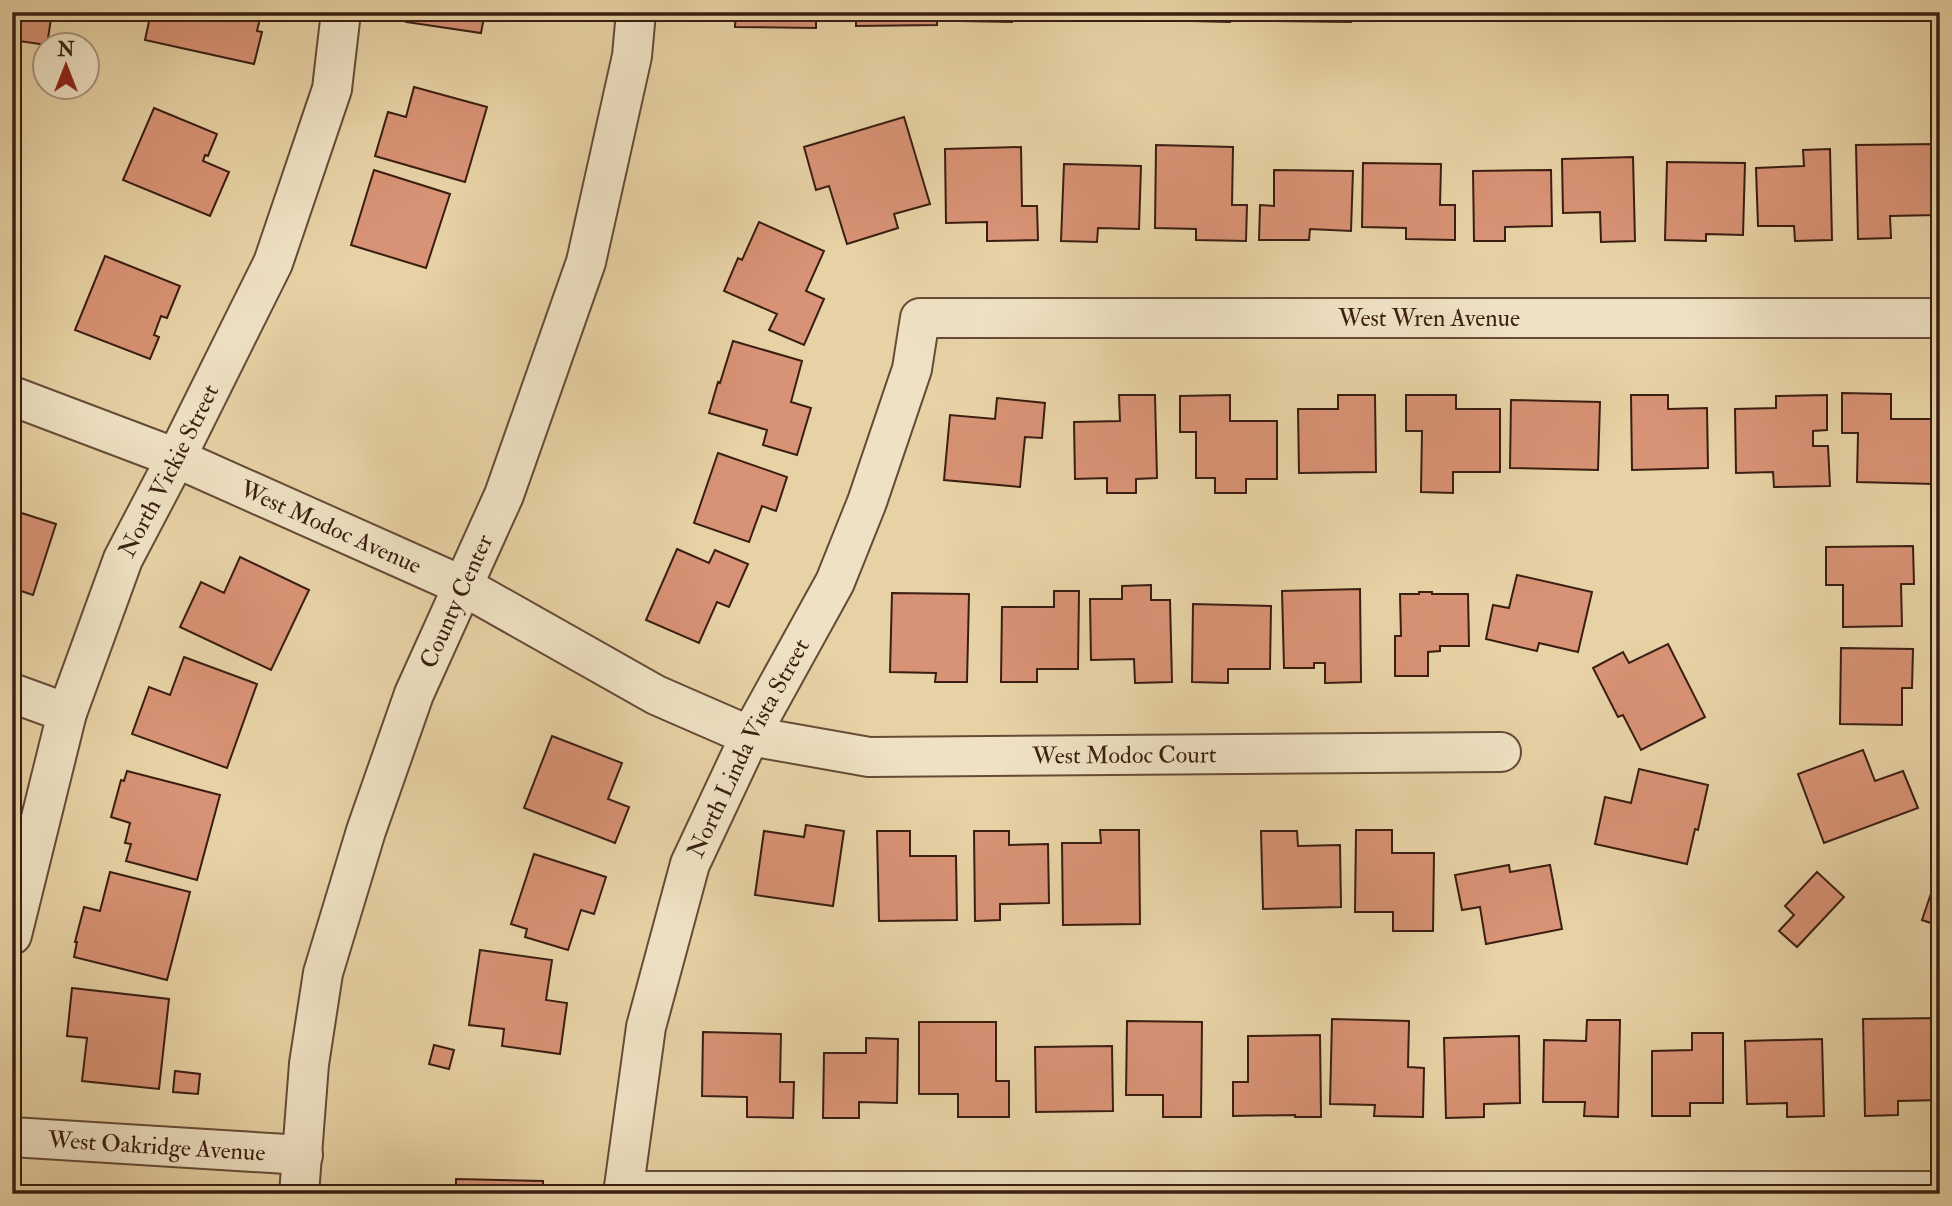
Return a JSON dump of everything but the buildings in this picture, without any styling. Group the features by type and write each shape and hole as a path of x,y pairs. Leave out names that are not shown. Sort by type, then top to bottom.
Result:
{"street":[{"name":"North Vickie Street","path":"12,935 67,713 123,559 273,263 332,89 341,12"},
{"name":"County Center","path":"299,1194 309,1065 323,974 366,831 414,694 504,495 586,262 632,56 636,12"},
{"name":"West Wren Avenue","path":"920,318 1940,318"},
{"name":"North Linda Vista Street","path":"623,1192 646,1027 690,864 750,736 835,582 867,502 912,369 920,318"},
{"name":"West Modoc Avenue","path":"12,396 176,458 463,586 656,695 750,736"},
{"path":"12,692 67,713"},
{"name":"West Modoc Court","path":"750,736 869,757 1501,752"},
{"name":"West Oakridge Avenue","path":"12,1137 303,1156"},
{"path":"623,1192 1940,1191"}]}
